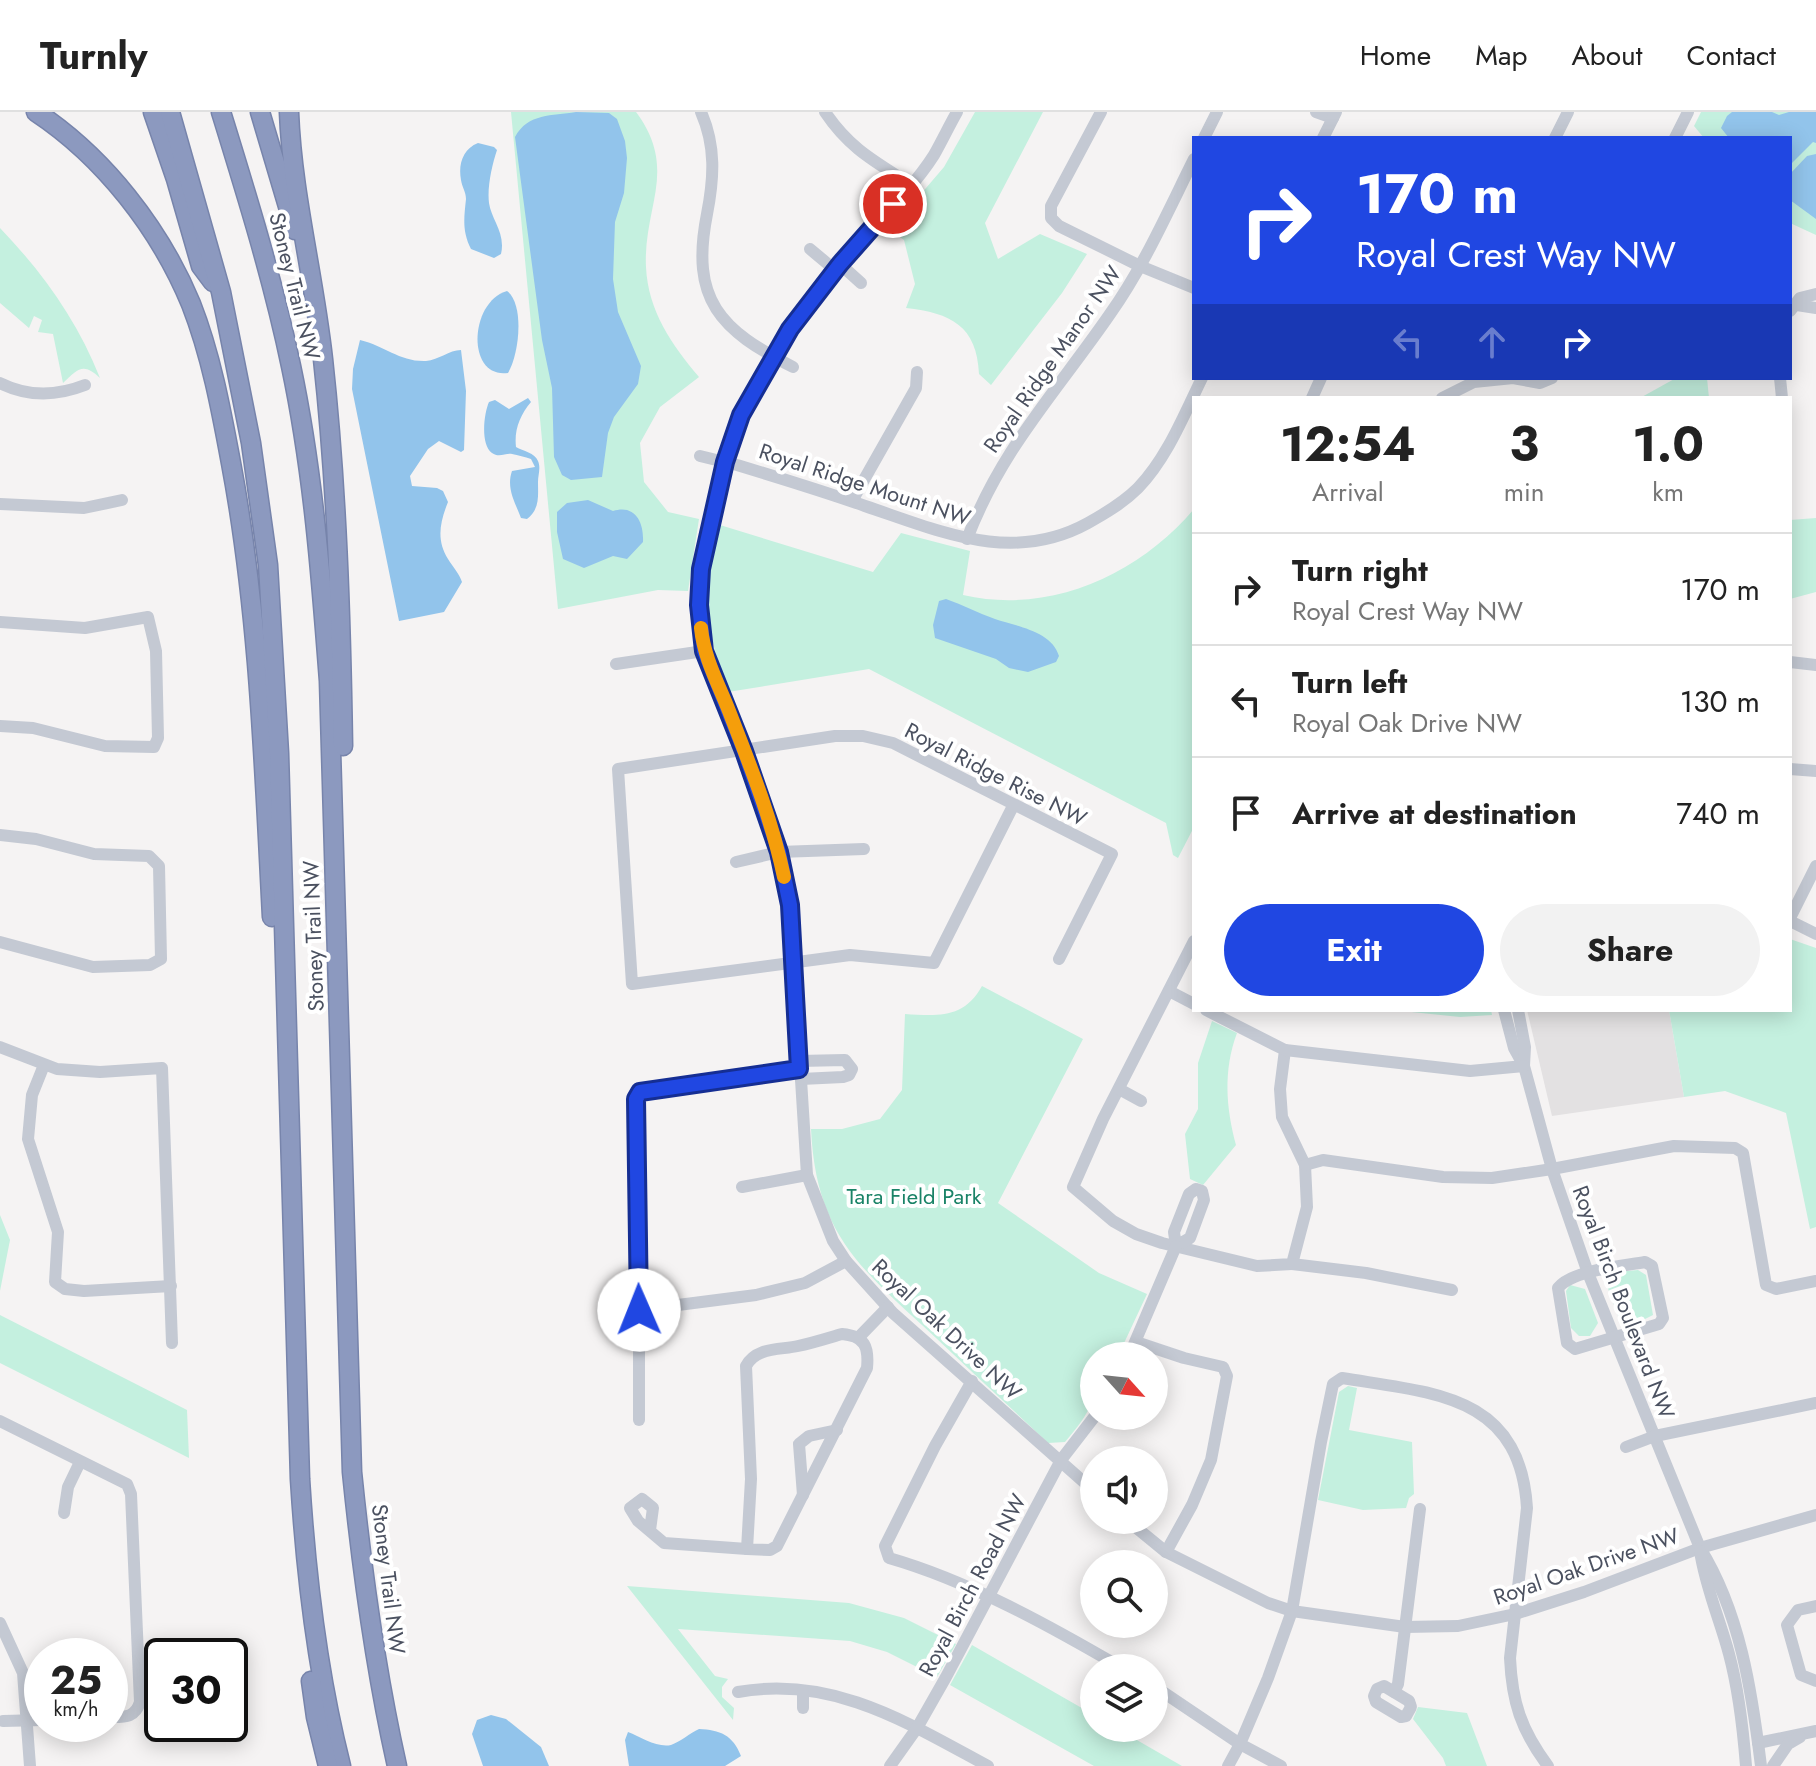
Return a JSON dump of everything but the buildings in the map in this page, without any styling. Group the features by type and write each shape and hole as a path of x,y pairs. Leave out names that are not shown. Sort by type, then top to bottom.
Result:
{"highway":[{"path":"36,112 96,162 139,212 176,273 207,352 237,493 249,587 260,699 274,963 285,989"},
{"path":"153,112 201,266 221,292"},
{"name":"Stoney Trail NW","path":"170,112 221,292 251,443 268,565 279,753 298,1447 305,1556 323,1682 341,1766"},
{"name":"Stoney Trail NW","path":"221,112 268,269 291,366 320,561 329,681 352,1472 364,1590 381,1694 397,1766"},
{"path":"260,112 293,224 323,358"},
{"path":"289,112 323,358 335,498 343,670 343,979 339,1005"},
{"path":"305,1556 298,1584 316,1717 328,1766"}],"street":[{"path":"701,112 710,137 713,172 703,239 703,276 709,297 732,328 772,357 793,367"},
{"path":"825,112 840,135 861,153 910,184"},
{"name":"Royal Oak Drive NW","path":"957,112 933,157 837,267 772,357 741,415 725,462 701,569 699,605 704,651 744,751 779,852 790,905 807,1175 833,1241 846,1261 891,1310 1080,1478"},
{"path":"1101,112 1051,206 1051,218 1059,226 1140,266 1192,287"},
{"path":"1205,136 1217,112"},
{"path":"1316,112 1334,115 1324,136"},
{"path":"1556,136 1568,112"},
{"path":"1676,136 1687,112"},
{"name":"Royal Ridge Manor NW","path":"967,539 980,503 1020,436 1105,322 1140,266 1192,163"},
{"path":"810,249 861,283"},
{"path":"1793,308 1800,298 1816,294"},
{"path":"1793,308 1816,308"},
{"path":"852,501 916,388 917,372"},
{"path":"1446,396 1474,382 1494,380"},
{"path":"1524,380 1540,383 1547,380"},
{"path":"0,383 13,390 47,394 62,394 85,385"},
{"name":"Royal Ridge Mount NW","path":"700,456 967,539 1007,545 1042,541 1075,531 1115,509 1139,487 1157,464 1192,397"},
{"path":"0,504 84,508 122,500"},
{"path":"0,622 85,628 148,617 156,651 158,738 154,747 105,746 33,728 0,726"},
{"path":"616,664 704,651"},
{"path":"1792,662 1816,665"},
{"name":"Royal Ridge Rise NW","path":"794,962 632,984 618,769 835,736 863,736 893,743 1112,854 1059,959"},
{"path":"1792,769 1816,771"},
{"path":"794,962 850,955 934,963 1013,806"},
{"path":"0,835 36,839 94,854 149,856 159,866 161,959 150,965 93,967 0,942"},
{"path":"736,862 779,852 864,849"},
{"path":"1792,915 1816,866"},
{"path":"1792,920 1816,934"},
{"path":"1192,945 1103,1119 1073,1187 1113,1221 1136,1234 1176,1246 1257,1266 1292,1264 1366,1273 1452,1290"},
{"path":"1169,991 1192,1003"},
{"path":"1210,1012 1285,1050 1470,1071 1524,1066"},
{"name":"Royal Birch Boulevard NW","path":"1505,1012 1514,1048 1524,1066 1552,1169 1588,1273 1700,1548 1721,1589 1740,1645 1761,1766"},
{"name":"Royal Birch Boulevard NW","path":"1518,1012 1525,1047 1524,1066"},
{"path":"0,1047 44,1065 100,1072 162,1068 172,1343"},
{"path":"1285,1050 1280,1089 1282,1117 1305,1165 1307,1207 1292,1264"},
{"path":"44,1065 32,1095 28,1139 58,1232 55,1282 65,1289 84,1291 171,1286"},
{"path":"639,1420 636,1099 640,1092 800,1070"},
{"path":"1119,1089 1141,1101"},
{"path":"1305,1165 1323,1160 1443,1177 1492,1178 1674,1146 1735,1148 1743,1153 1766,1285 1776,1289 1816,1281"},
{"path":"742,1187 807,1175"},
{"path":"1136,1342 1176,1246"},
{"path":"639,1310 756,1295 805,1283 846,1261"},
{"path":"1645,1262 1652,1266 1663,1318 1659,1324 1614,1337 1575,1349 1567,1343 1558,1288 1563,1282 1588,1273 1645,1262"},
{"path":"862,1340 891,1310"},
{"path":"747,1549 751,1479 746,1366 750,1359 764,1351 842,1334 862,1340"},
{"path":"650,1530 664,1543 770,1550 777,1546 867,1368 868,1355 862,1340"},
{"path":"1167,1550 1192,1505 1211,1460 1227,1376 1223,1367 1168,1351"},
{"path":"1228,1766 1268,1678 1292,1611 1333,1384 1342,1378 1447,1398 1469,1407 1493,1423 1510,1441 1520,1461 1527,1508 1510,1658 1516,1711 1531,1744 1548,1766"},
{"path":"972,1381 935,1446 885,1546 889,1558 919,1566 1035,1618 1098,1654"},
{"path":"1626,1447 1655,1436 1816,1403"},
{"path":"0,1421 127,1484 131,1494 140,1702 134,1714 128,1717"},
{"path":"803,1495 799,1444 809,1436 837,1430"},
{"name":"Royal Birch Road NW","path":"890,1766 917,1728 1061,1460 1084,1430"},
{"path":"64,1513 68,1487 80,1462"},
{"path":"1394,1692 1398,1684 1420,1509"},
{"name":"Royal Oak Drive NW","path":"1168,1553 1237,1589 1292,1611 1405,1627 1458,1626 1515,1614 1584,1592 1700,1548 1816,1515"},
{"name":"Royal Oak Drive NW","path":"1144,1534 1164,1550"},
{"name":"Royal Birch Boulevard NW","path":"1700,1548 1703,1570 1730,1656 1739,1697 1746,1766"},
{"path":"1816,1606 1798,1610 1787,1625 1801,1675 1816,1681"},
{"path":"0,1623 23,1673 24,1685"},
{"path":"738,1692 766,1687 853,1700 875,1707 988,1766"},
{"path":"803,1691 803,1708"},
{"path":"1168,1695 1240,1744 1281,1766"},
{"path":"3,1721 24,1721"},
{"path":"1758,1743 1811,1732"},
{"path":"1773,1766 1788,1744 1811,1732"},
{"path":"28,1742 30,1766"}],"shaded area":[{"path":"1527,1012 1669,1012 1684,1097 1552,1116"}],"green space":[{"path":"511,112 636,112 649,133 657,170 646,245 651,298 663,326 699,377 660,407 640,443 644,482 668,512 699,519 688,591 658,590 558,609"},
{"path":"975,112 1043,112 985,223 998,259 1040,234 1087,254 1062,293 991,385 979,374 973,344 959,325 936,314 906,308 915,284 904,240 890,230 944,167"},
{"path":"1701,112 1816,112 1816,235 1792,224 1792,136 1702,136 1694,126"},
{"path":"0,228 58,298 81,336 100,378 89,370 81,369 63,383 53,334 38,332 42,320 34,316 29,328 0,303"},
{"path":"1672,380 1707,380 1709,396 1644,396"},
{"path":"1192,511 1192,831 1178,858 1173,855 1166,823 869,669 728,692 710,630 709,568 720,525 873,572 901,533 970,551 963,595 996,600 1060,594 1090,584 1147,553"},
{"path":"1816,518 1816,592 1792,598 1792,520"},
{"path":"1792,940 1816,948 1816,1227 1810,1229 1786,1113 1725,1091 1684,1097 1669,1012 1792,1012"},
{"name":"Tara Field Park","path":"982,986 1083,1039 998,1203 1099,1273 1147,1294 1125,1342 1080,1342 1080,1424 1065,1442 1048,1443 866,1270 834,1225 822,1198 815,1166 811,1129 842,1129 880,1119 902,1090 905,1014 949,1013 967,1005"},
{"path":"1411,1012 1491,1012 1492,1015 1460,1017"},
{"path":"1212,1021 1237,1033 1228,1075 1230,1117 1236,1145 1203,1185 1190,1179 1185,1134 1198,1109 1198,1063"},
{"path":"0,1215 10,1240 0,1291"},
{"path":"1638,1270 1646,1275 1653,1315 1635,1324 1620,1321 1606,1283 1616,1272"},
{"path":"1570,1285 1585,1289 1598,1323 1590,1336 1579,1336 1571,1328 1566,1291"},
{"path":"0,1315 187,1410 189,1458 0,1363"},
{"path":"1348,1386 1357,1388 1349,1430 1412,1442 1414,1494 1406,1508 1363,1510 1318,1500 1339,1392"},
{"path":"627,1586 849,1603 904,1618 956,1644 937,1677 887,1652 850,1641 678,1629 715,1676 728,1679 722,1687 722,1697 734,1708 733,1720"},
{"path":"972,1645 1080,1707 1080,1742 1140,1742 1182,1766 1094,1766 950,1685"},
{"path":"1418,1707 1467,1713 1487,1766 1446,1766 1413,1719"}],"water":[{"path":"576,112 609,113 617,119 625,141 624,193 615,222 613,279 618,312 641,366 638,384 614,417 608,433 602,477 571,480 562,475 554,457 552,388 542,340 515,137 520,129 534,120"},
{"path":"1732,112 1772,112 1779,115 1816,112 1816,143 1813,142 1792,163 1792,136 1727,136 1721,128"},
{"path":"478,143 497,150 490,176 489,197 502,246 501,254 494,258 471,249 465,230 466,196 460,168 465,153"},
{"path":"1816,154 1816,219 1792,201 1792,172 1807,156"},
{"path":"507,291 516,307 517,343 508,373 494,372 479,353 480,323 485,309 494,298"},
{"path":"360,340 417,361 431,360 461,350 466,391 464,450 461,452 439,441 428,449 410,476 412,486 437,488 443,491 448,502 441,524 442,545 462,582 444,612 399,621 352,389"},
{"path":"528,398 531,402 516,435 516,447 534,456 539,466 537,502 527,519 521,518 514,501 510,477 512,471 535,467 529,458 492,453 486,443 484,428 489,402 495,400 509,409"},
{"path":"588,500 613,511 627,510 637,516 643,542 627,559 613,556 584,568 563,559 557,532 557,512 567,503"},
{"path":"946,599 1041,635 1055,648 1059,656 1056,662 1028,672 1009,668 996,659 935,638 933,625 939,601"},
{"path":"491,1715 506,1719 541,1747 549,1766 483,1766 472,1734 477,1720"},
{"path":"699,1729 725,1735 741,1756 725,1766 629,1766 625,1740 628,1732 666,1746"}],"slow traffic":[{"path":"701,628 704,651 744,751 779,852 784,877"}],"route":[{"path":"639,1310 636,1099 640,1092 799,1069 790,905 779,852 744,751 704,651 699,605 701,569 719,486 741,415 772,357 812,299 893,204"}]}
